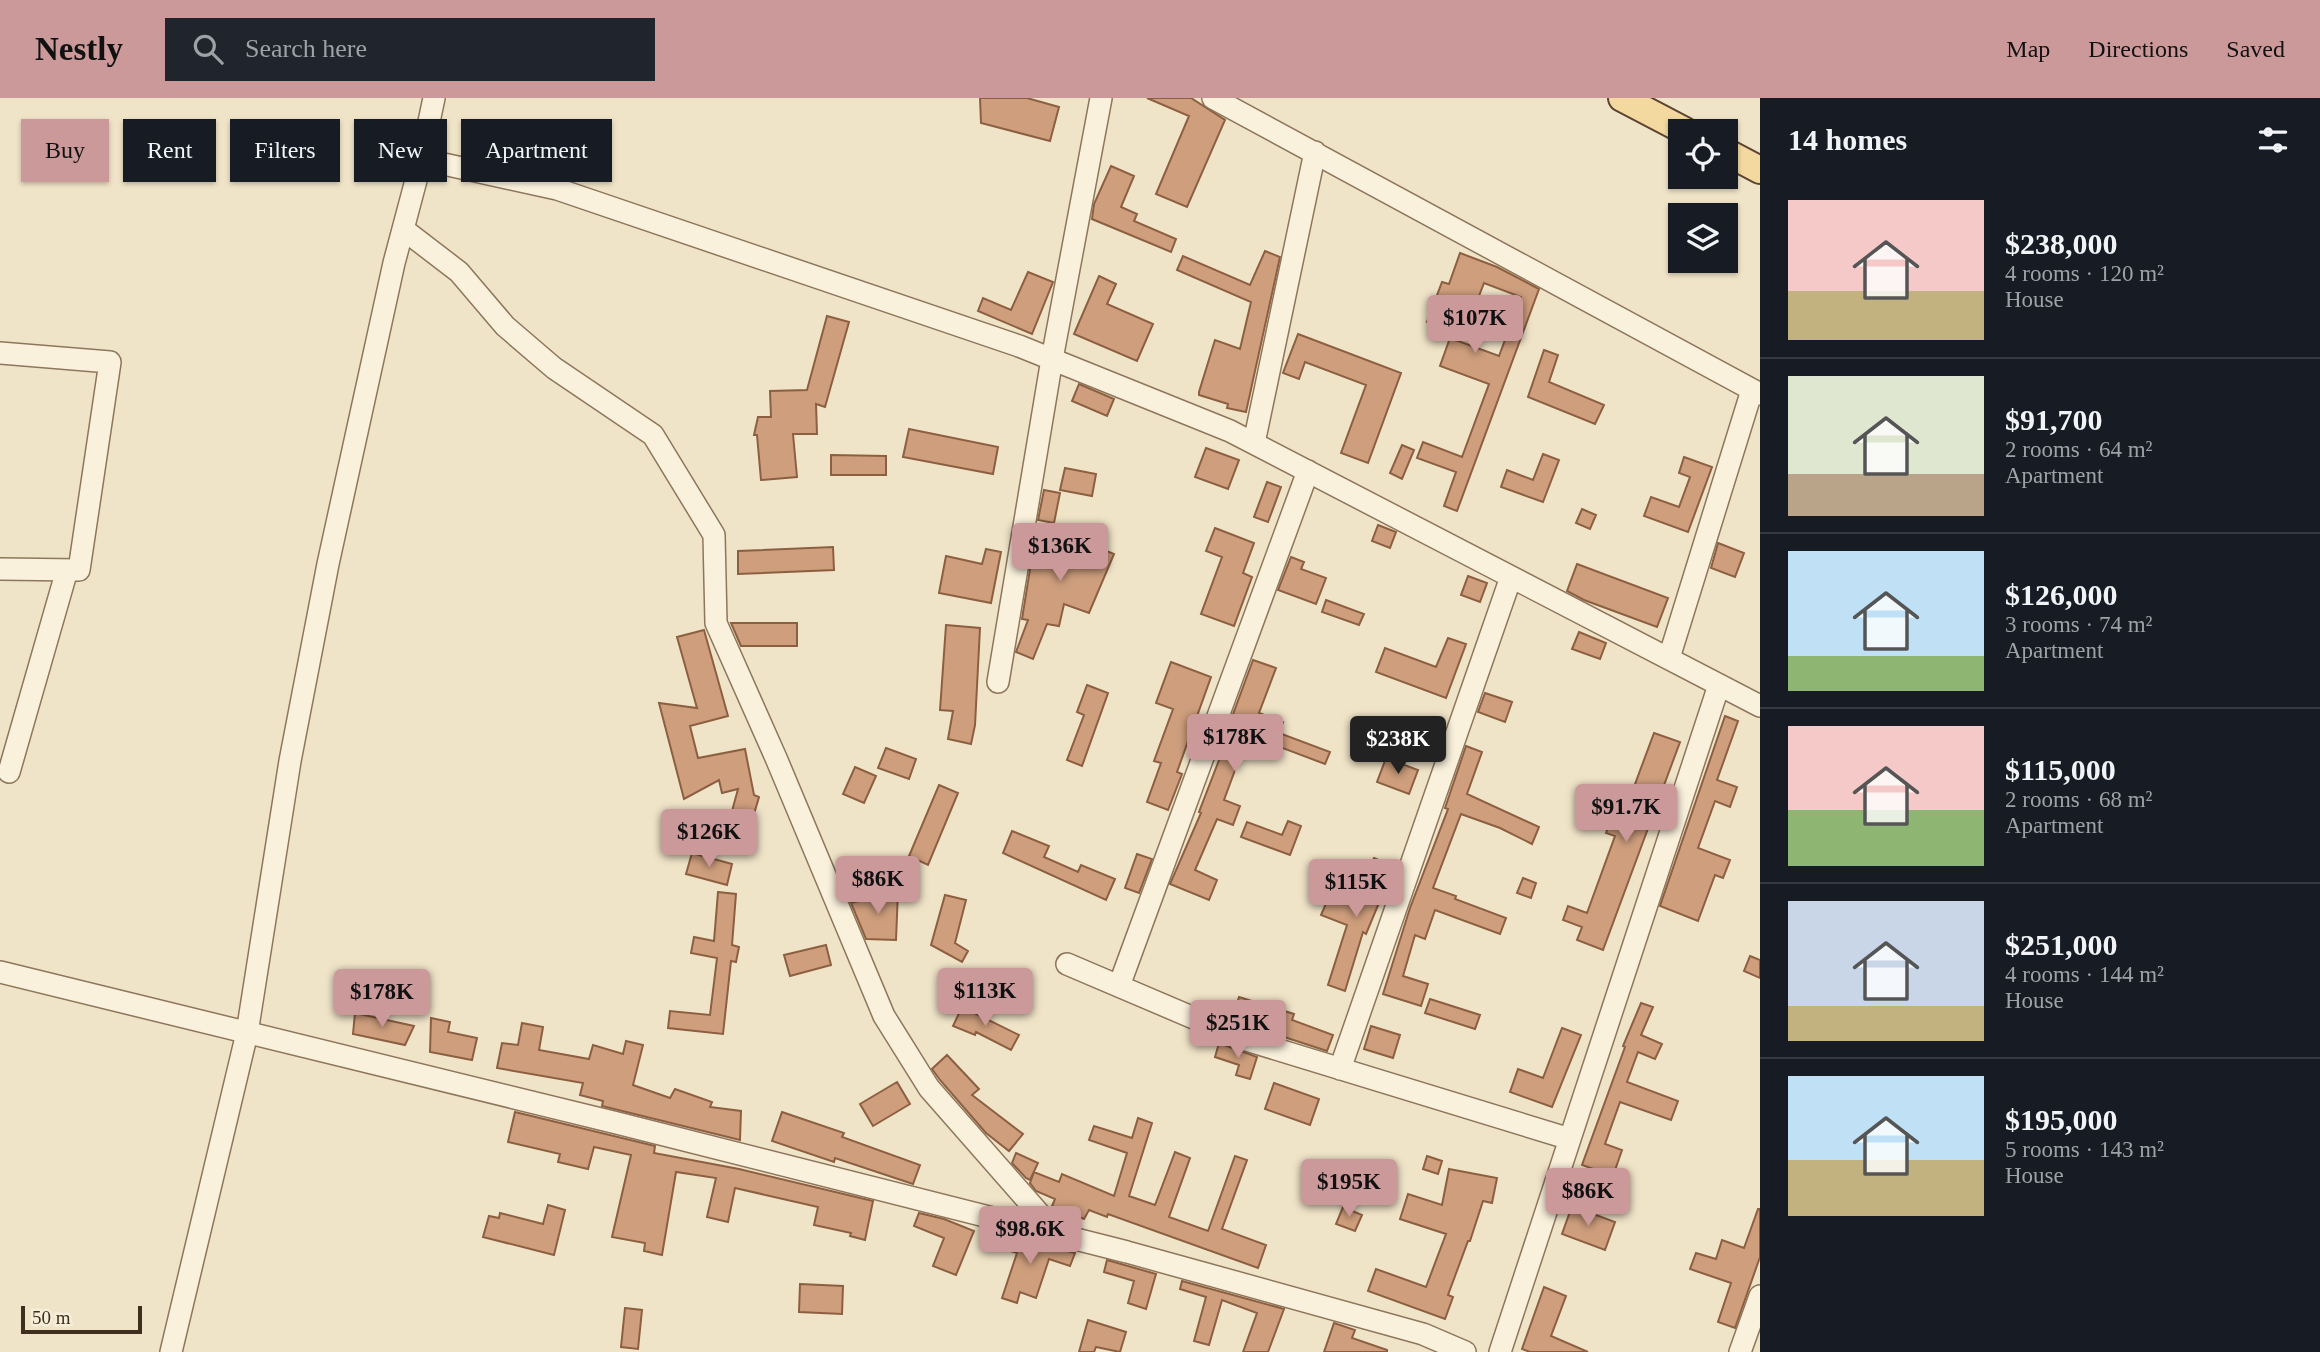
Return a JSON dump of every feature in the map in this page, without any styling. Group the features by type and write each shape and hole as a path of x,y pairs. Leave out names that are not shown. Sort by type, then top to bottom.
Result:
{"main road":[{"path":"1622,98 1668,122"},
{"path":"1738,158 1760,170"}],"street":[{"path":"430,119 434,98"},
{"path":"998,682 1052,359 1101,98"},
{"path":"1213,98 1756,392 1669,658"},
{"path":"1254,443 1314,152"},
{"path":"447,165 557,189 1019,346 1230,431 1760,706"},
{"path":"172,1352 247,1032 290,761 325,578 415,182"},
{"path":"403,229 459,272 505,326 554,368 653,435 714,535 716,623 776,758 884,1016 929,1088 1057,1234"},
{"path":"0,353 110,362 79,570 0,569"},
{"path":"1119,986 1308,471"},
{"path":"9,772 66,570"},
{"path":"1340,1069 1511,577"},
{"path":"1500,1352 1719,685"},
{"path":"1067,964 1243,1039 1570,1139"},
{"path":"0,972 1057,1234 1423,1334 1465,1352"},
{"path":"1740,1352 1760,1296"}],"building":[{"path":"980,98 1027,98 1059,107 1050,141 981,123"},
{"path":"1147,98 1191,98 1225,120 1187,207 1156,194 1189,116"},
{"path":"1111,166 1134,176 1121,207 1137,214 1134,221 1176,239 1171,252 1092,219 1094,204"},
{"path":"1265,251 1280,257 1246,412 1227,408 1228,404 1199,395 1199,392 1215,340 1240,349 1251,302 1177,270 1183,256 1250,285"},
{"path":"1460,253 1497,267 1539,289 1457,511 1444,506 1456,472 1417,458 1423,442 1462,457 1489,384 1440,366 1450,338 1499,356 1521,297 1484,283 1464,335 1427,322 1442,282 1449,284"},
{"path":"1028,272 1053,282 1032,334 978,311 983,298 1011,310"},
{"path":"1099,276 1116,284 1107,304 1153,324 1137,361 1074,334"},
{"path":"827,316 849,322 825,407 816,404 817,434 793,434 797,477 761,480 757,435 754,435 758,417 771,417 770,391 807,390"},
{"path":"1298,334 1401,373 1368,463 1341,453 1366,385 1305,362 1299,379 1283,373"},
{"path":"1544,350 1558,355 1549,382 1604,405 1595,424 1528,397"},
{"path":"1079,384 1114,399 1107,416 1072,401"},
{"path":"909,429 998,447 993,474 903,457"},
{"path":"1402,445 1414,450 1402,479 1390,473"},
{"path":"1206,448 1239,460 1228,489 1195,477"},
{"path":"1543,454 1559,460 1543,502 1501,487 1507,470 1533,480"},
{"path":"831,455 886,456 886,475 831,475"},
{"path":"1684,457 1712,467 1688,532 1644,516 1651,497 1679,507 1690,477 1679,473"},
{"path":"1065,468 1096,474 1092,496 1060,490"},
{"path":"1267,482 1281,487 1268,522 1254,517"},
{"path":"1044,490 1060,493 1054,523 1038,520"},
{"path":"1582,509 1596,515 1590,529 1576,523"},
{"path":"1045,525 1114,554 1089,613 1064,604 1059,626 1047,624 1033,659 1016,652 1028,620 1022,619 1031,563"},
{"path":"1378,525 1396,532 1390,548 1372,541"},
{"path":"1215,528 1254,543 1243,573 1252,577 1234,626 1201,614 1222,557 1206,551"},
{"path":"1718,543 1744,553 1735,577 1711,568"},
{"path":"833,547 834,570 738,574 738,551"},
{"path":"986,549 1001,552 991,603 939,593 946,556 982,564"},
{"path":"1291,557 1304,562 1301,569 1326,578 1316,604 1278,590"},
{"path":"1577,564 1668,598 1657,627 1567,591"},
{"path":"1468,576 1487,583 1480,602 1461,595"},
{"path":"1326,600 1364,614 1359,625 1322,612"},
{"path":"731,623 797,623 797,646 741,646"},
{"path":"946,625 980,628 975,725 971,744 948,739 953,711 940,710"},
{"path":"704,630 728,716 690,726 698,758 745,749 754,795 759,797 749,831 728,826 738,789 722,793 719,780 684,799 659,703 697,708 677,637"},
{"path":"1579,632 1606,643 1600,659 1572,649"},
{"path":"1448,638 1466,644 1446,698 1376,672 1385,648 1436,667"},
{"path":"1253,660 1276,668 1259,713 1283,722 1279,733 1330,752 1325,764 1248,735 1224,800 1240,806 1233,825 1217,819 1195,870 1217,880 1209,900 1170,884 1201,813 1199,812 1231,729 1228,728"},
{"path":"1171,662 1211,677 1177,772 1182,774 1168,810 1147,802 1161,763 1154,761 1173,709 1156,703"},
{"path":"1087,685 1108,693 1082,766 1067,760 1084,715 1077,712"},
{"path":"1485,693 1512,702 1505,722 1478,712"},
{"path":"1725,716 1738,721 1717,780 1737,787 1730,807 1715,801 1698,848 1730,860 1723,878 1715,875 1698,921 1660,906"},
{"path":"1654,733 1680,742 1603,950 1577,940 1582,927 1563,920 1568,906 1587,913 1615,836 1606,833 1613,815 1622,819"},
{"path":"1466,746 1482,752 1467,794 1539,827 1532,844 1500,828 1461,814 1433,888 1506,918 1500,934 1435,910 1425,939 1415,935 1403,976 1428,984 1421,1006 1383,994 1410,908 1448,809 1445,808"},
{"path":"886,748 916,759 909,779 878,768"},
{"path":"1386,758 1418,770 1409,794 1377,782"},
{"path":"855,767 876,776 864,803 843,794"},
{"path":"939,785 958,793 928,865 909,856"},
{"path":"1288,821 1301,826 1290,855 1241,837 1247,822 1282,835"},
{"path":"1012,831 1049,846 1044,857 1078,872 1081,865 1115,879 1106,900 1003,853"},
{"path":"692,853 732,864 727,885 686,874"},
{"path":"1137,854 1152,859 1139,893 1125,888"},
{"path":"1374,858 1394,867 1366,934 1363,932 1345,991 1328,985 1347,925 1321,915 1331,892 1355,902"},
{"path":"1523,878 1536,883 1531,898 1517,893"},
{"path":"898,891 896,940 866,939 851,903"},
{"path":"718,892 736,894 732,945 739,947 736,962 731,961 723,1034 668,1028 670,1011 710,1015 717,958 691,953 694,937 714,941"},
{"path":"945,895 966,900 955,943 968,951 962,962 931,945"},
{"path":"826,945 831,965 790,976 784,955"},
{"path":"1750,956 1760,960 1760,978 1744,971"},
{"path":"1239,997 1294,1014 1292,1020 1333,1035 1327,1051 1232,1020"},
{"path":"1430,999 1480,1015 1475,1029 1425,1013"},
{"path":"1641,1003 1653,1007 1641,1035 1662,1044 1655,1059 1638,1052 1627,1082 1678,1101 1671,1120 1620,1102 1605,1144 1622,1150 1613,1176 1582,1165 1625,1047 1623,1046"},
{"path":"962,1007 1019,1035 1011,1050 976,1032 975,1035 953,1026"},
{"path":"355,1013 414,1026 405,1045 353,1034"},
{"path":"431,1018 450,1022 448,1032 477,1038 472,1060 430,1052"},
{"path":"522,1023 543,1027 539,1050 589,1059 593,1045 623,1054 626,1041 643,1045 633,1085 670,1098 675,1089 712,1102 710,1107 741,1111 740,1140 602,1106 603,1101 580,1095 583,1083 497,1068 502,1043 518,1045"},
{"path":"1371,1026 1400,1035 1393,1058 1364,1049"},
{"path":"1562,1028 1581,1035 1552,1107 1510,1092 1518,1069 1543,1078"},
{"path":"1219,1043 1257,1057 1250,1079 1236,1075 1239,1065 1215,1057"},
{"path":"947,1055 979,1089 972,1095 1023,1134 1009,1151 986,1133 932,1069"},
{"path":"897,1082 910,1104 873,1126 860,1104"},
{"path":"1274,1083 1319,1099 1310,1125 1265,1109"},
{"path":"515,1112 655,1146 654,1153 739,1169 873,1201 865,1240 850,1236 851,1233 814,1225 818,1207 735,1188 728,1222 707,1217 716,1178 676,1172 662,1255 644,1251 645,1243 612,1237 631,1155 594,1147 588,1169 558,1162 560,1154 508,1142"},
{"path":"782,1112 844,1133 842,1137 920,1165 913,1184 835,1158 834,1162 772,1141"},
{"path":"1138,1118 1152,1123 1129,1196 1155,1205 1175,1152 1190,1158 1169,1217 1208,1231 1235,1156 1247,1160 1222,1229 1266,1245 1258,1268 1108,1214 1107,1217 1089,1210 1084,1219 1052,1206 1055,1199 1036,1191 1030,1183 1034,1172 1059,1182 1062,1174 1114,1196 1127,1153 1089,1140 1094,1126 1132,1138"},
{"path":"1016,1153 1038,1163 1030,1180 1012,1163"},
{"path":"1427,1156 1442,1161 1438,1174 1423,1169"},
{"path":"1449,1169 1497,1178 1492,1203 1483,1201 1448,1295 1453,1297 1445,1319 1368,1291 1376,1269 1426,1287 1446,1234 1400,1219 1408,1194 1442,1205"},
{"path":"548,1205 565,1210 554,1255 483,1237 489,1216 499,1218 500,1213 543,1224"},
{"path":"1572,1206 1615,1222 1605,1250 1562,1234"},
{"path":"1343,1207 1362,1215 1355,1231 1336,1224"},
{"path":"1758,1209 1760,1257 1735,1328 1718,1322 1731,1283 1690,1269 1696,1253 1716,1259 1722,1240 1744,1248"},
{"path":"919,1213 974,1231 956,1275 933,1266 944,1238 914,1226"},
{"path":"1005,1235 1075,1253 1070,1266 1049,1259 1036,1298 1020,1292 1017,1303 1002,1298 1017,1253 1001,1248"},
{"path":"1107,1260 1156,1274 1146,1309 1128,1303 1134,1281 1104,1272"},
{"path":"1182,1281 1284,1309 1268,1352 1243,1352 1257,1313 1222,1300 1209,1345 1194,1341 1206,1297 1180,1289"},
{"path":"800,1284 843,1286 842,1314 799,1312"},
{"path":"1544,1287 1566,1296 1551,1336 1588,1352 1530,1352 1522,1349"},
{"path":"625,1308 642,1310 638,1349 621,1347"},
{"path":"1088,1320 1126,1332 1120,1352 1096,1347 1094,1352 1079,1352"},
{"path":"1334,1323 1355,1330 1352,1338 1387,1352 1324,1352"}]}
